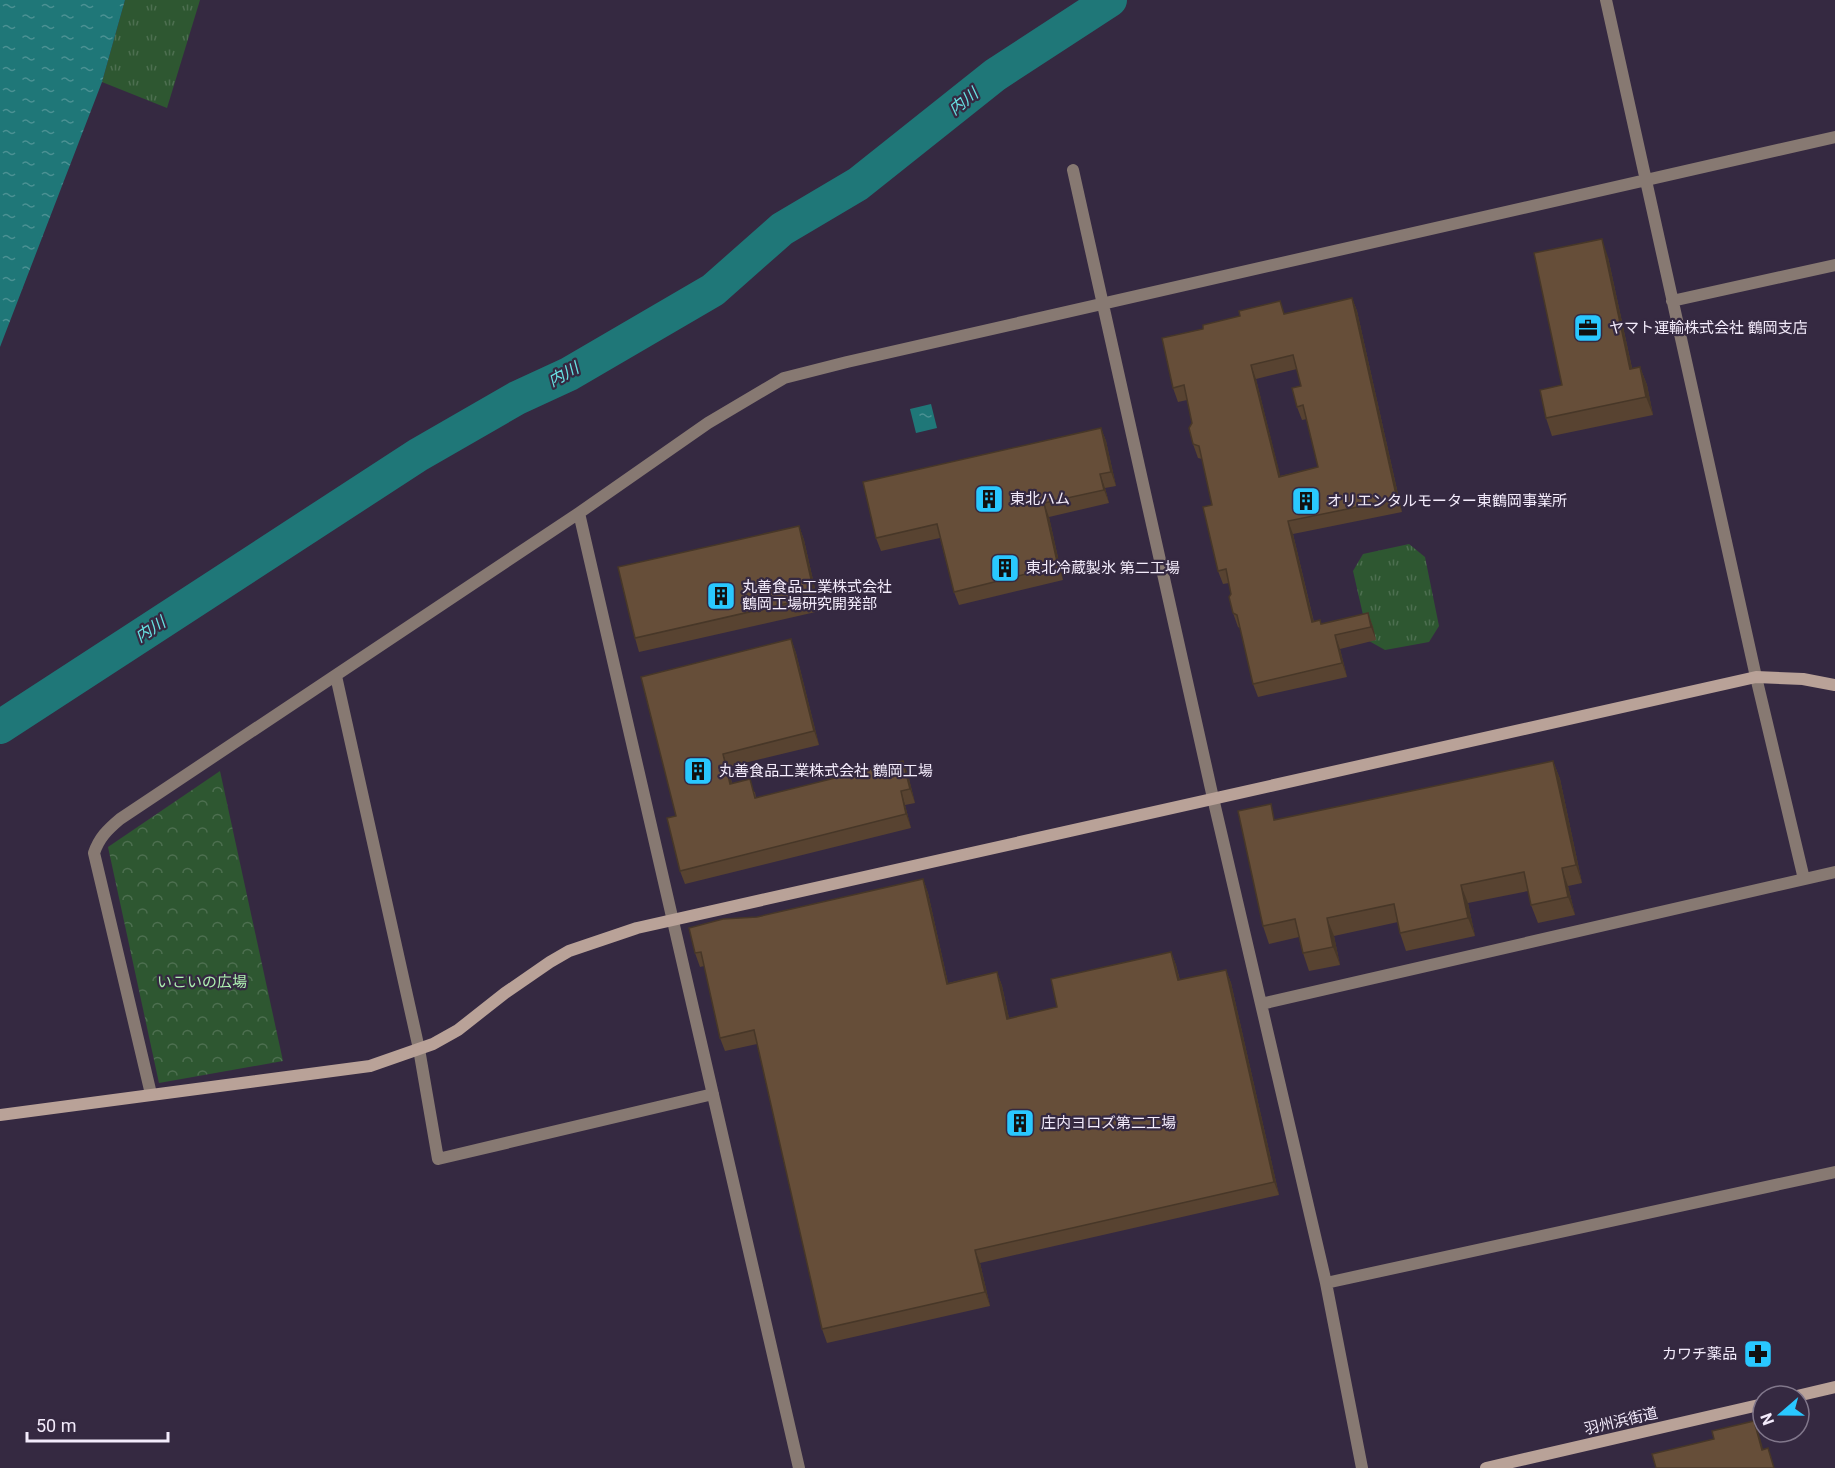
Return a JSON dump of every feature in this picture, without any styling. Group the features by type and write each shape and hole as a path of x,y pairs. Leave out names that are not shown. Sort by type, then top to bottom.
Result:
{"street":[{"path":"1606,0 1756,677 1804,879"},
{"path":"151,1094 94,854 97,843 105,832 120,819 579,513 708,423 784,378 1102,303 1835,137"},
{"path":"1073,170 1213,798 1326,1283 1362,1468"},
{"path":"1672,301 1835,265"},
{"path":"579,513 799,1468"},
{"path":"336,676 419,1049 438,1159 713,1094"},
{"path":"0,1115 370,1066 433,1044 458,1030 505,993 569,951 637,928 1756,677 1803,679 1835,685"},
{"path":"1261,1004 1835,872"},
{"path":"1326,1283 1835,1172"},
{"path":"1811,1393 1835,1387"},
{"name":"羽州浜街道","path":"1486,1468 1751,1407"}],"green space":[{"path":"125,0 200,0 167,108 102,82"},
{"path":"1409,544 1425,557 1439,626 1429,642 1385,650 1369,641 1353,571 1363,554"},
{"name":"いこいの広場","path":"220,771 283,1061 159,1083 108,847"}],"water":[{"path":"0,0 125,0 102,82 0,347"},
{"path":"931,404 937,428 916,433 910,409"}],"building":[{"name":"ヤマト運輸株式会社 鶴岡支店","path":"1602,239 1630,369 1640,367 1646,397 1546,418 1540,390 1562,385 1534,253"},
{"name":"オリエンタルモーター東鶴岡事業所","path":"1352,298 1397,499 1288,521 1312,622 1320,620 1321,624 1368,613 1371,627 1335,635 1342,663 1253,684 1237,615 1233,613 1229,597 1231,594 1226,569 1218,571 1203,507 1212,505 1199,446 1193,444 1189,428 1192,423 1184,385 1173,388 1162,338 1203,329 1203,325 1240,316 1239,311 1280,301 1284,314","holes":["1293,355 1301,386 1292,388 1297,407 1303,405 1318,467 1279,477 1251,365"]},
{"path":"1101,428 1111,472 1100,474 1104,490 1044,503 1058,566 954,592 937,524 876,538 863,482"},
{"name":"丸善食品工業株式会社 鶴岡工場研究開発部","path":"799,526 815,597 635,638 618,567"},
{"name":"丸善食品工業株式会社 鶴岡工場","path":"791,639 814,731 723,754 730,784 750,779 755,798 903,761 910,789 901,791 906,814 680,871 667,818 676,816 641,677"},
{"path":"1553,761 1576,865 1562,868 1568,897 1531,905 1524,872 1461,885 1468,918 1400,933 1394,904 1327,918 1333,947 1303,953 1295,919 1263,926 1238,811 1271,804 1274,820"},
{"name":"庄内ヨロズ第二工場","path":"923,879 947,984 997,972 1007,1019 1057,1007 1051,979 1171,952 1178,980 1226,970 1274,1182 975,1250 985,1292 822,1329 754,1030 720,1038 701,952 695,953 689,928 723,919 757,917"},
{"path":"1751,1422 1751,1444 1760,1444 1762,1450 1768,1448 1774,1468 1656,1468 1652,1454 1714,1439 1712,1431"}],"waterway":[{"name":"内川","path":"0,727 418,455 517,398 569,374 713,290 782,229 858,184 995,75 1110,0"}],"place":[{"name":"ヤマト運輸株式会社 鶴岡支店","path":"1588,328"},
{"name":"東北ハム","path":"989,499"},
{"name":"オリエンタルモーター東鶴岡事業所","path":"1306,501"},
{"name":"東北冷蔵製氷 第二工場","path":"1005,568"},
{"name":"丸善食品工業株式会社 鶴岡工場研究開発部","path":"721,596"},
{"name":"丸善食品工業株式会社 鶴岡工場","path":"698,771"},
{"name":"庄内ヨロズ第二工場","path":"1020,1123"},
{"name":"カワチ薬品","path":"1758,1354"}]}
